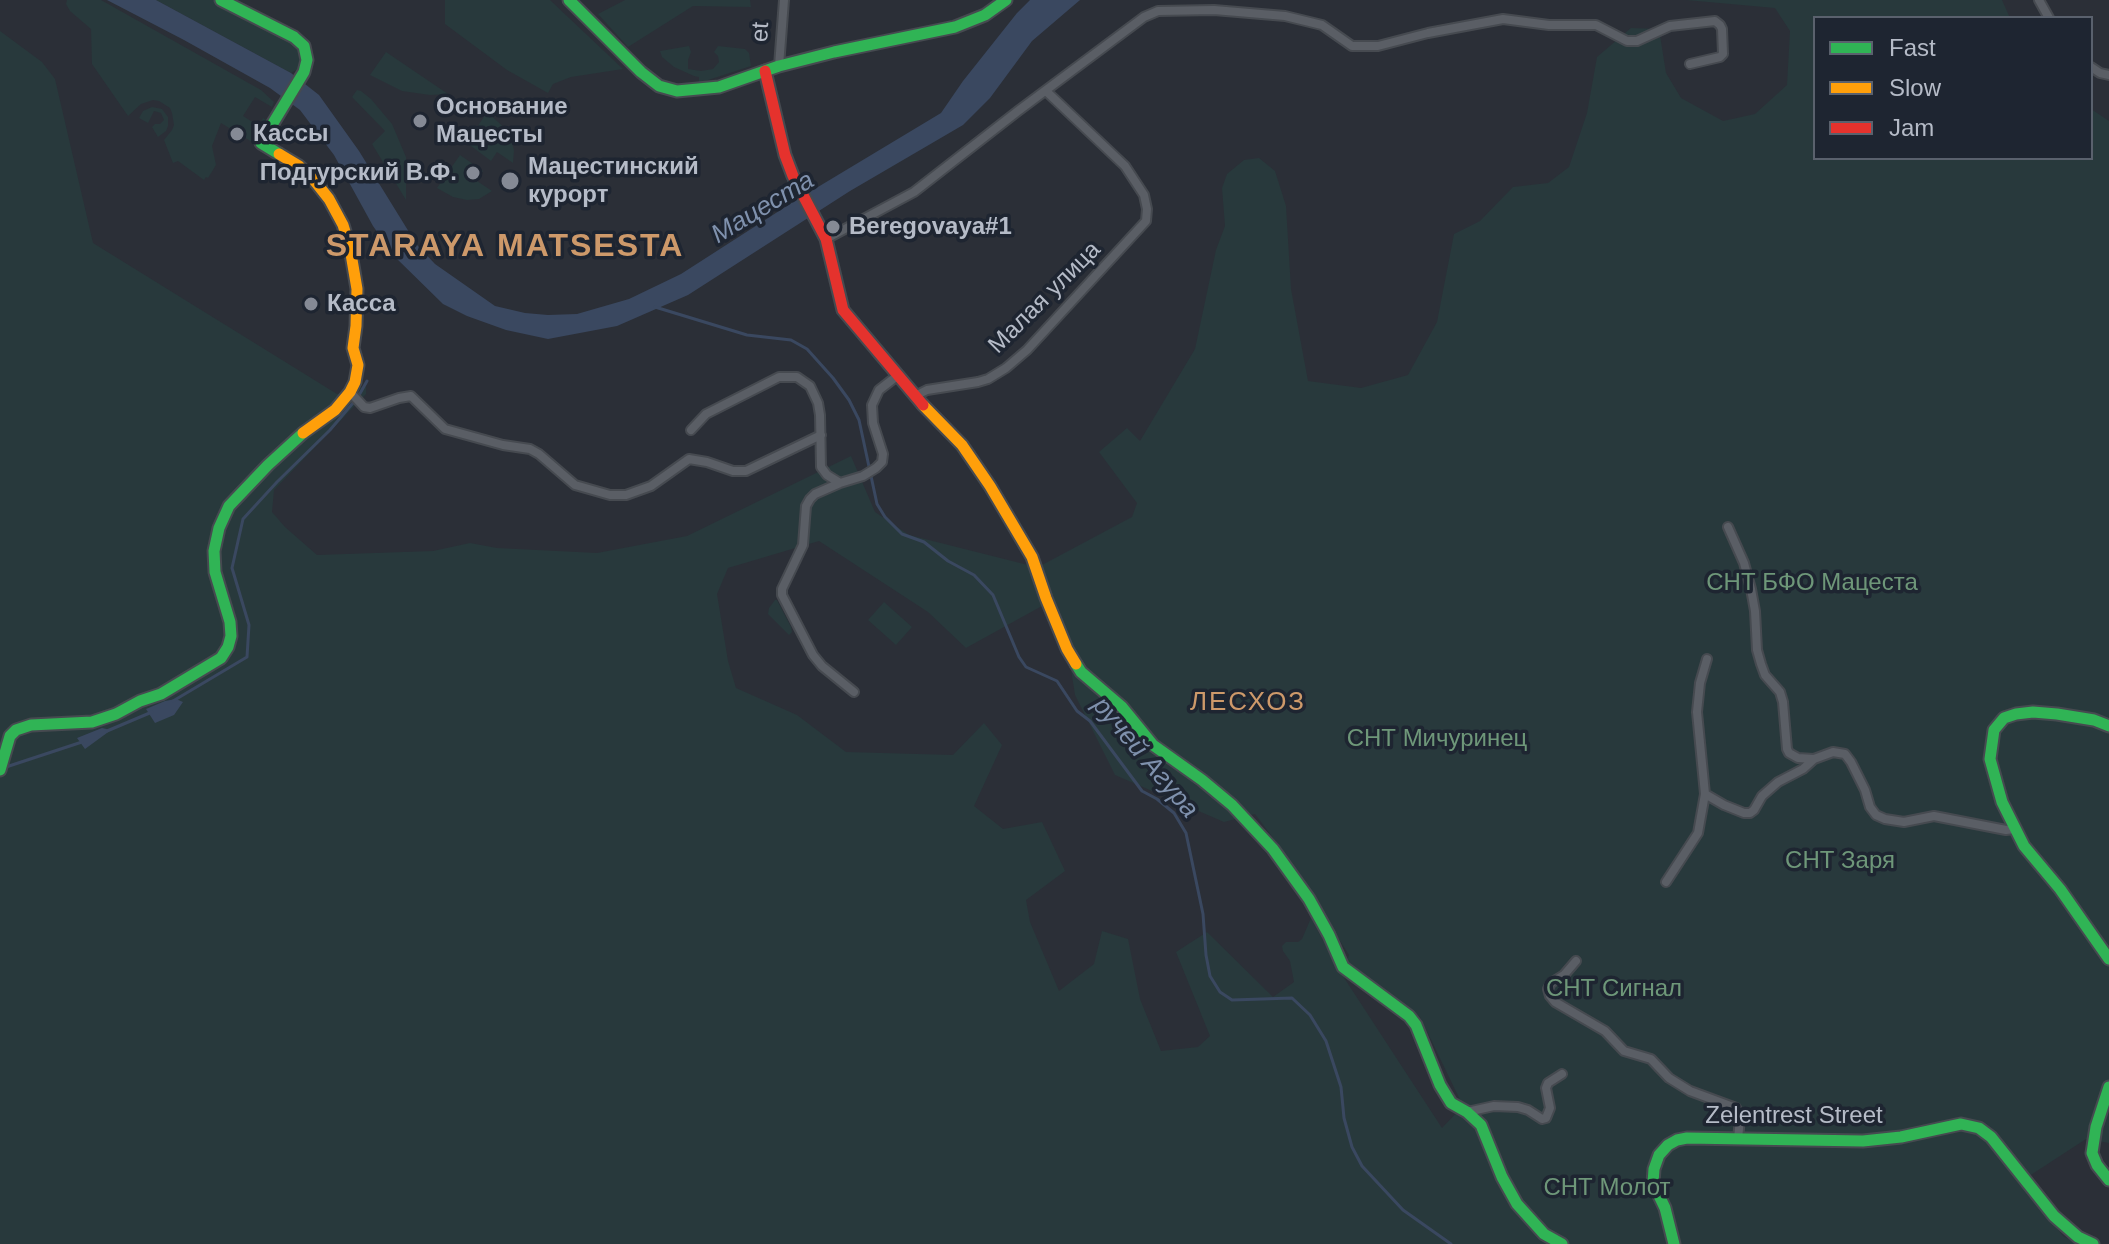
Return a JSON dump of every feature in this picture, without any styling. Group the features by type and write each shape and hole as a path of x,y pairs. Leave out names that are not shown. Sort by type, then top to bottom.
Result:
{"street":[{"path":"0,770 10,736 16,730 31,725 92,722 116,714 161,694 221,658 231,636 230,622 215,572 214,551 219,528 229,506 296,438 335,410 350,392 357,372 353,348 357,289 355,268 343,225 314,180 299,166 261,143 303,74 307,60 304,46 294,37 221,0"},
{"path":"569,0 641,72 659,86 677,91 705,90 834,52 955,27 985,15 1006,0"},
{"name":"et","path":"779,66 784,0"},
{"path":"826,239 914,192 1144,17 1158,11 1214,10 1285,16 1322,25 1352,46 1378,46 1503,19 1549,25 1596,25 1627,41 1647,38 1670,26 1715,21 1722,29 1723,54 1690,64"},
{"path":"765,71 782,143 793,176 826,239 843,310 897,376 962,445 1011,519 1032,557 1067,649 1081,672 1122,707 1153,745 1232,805 1273,849 1309,899 1343,967 1409,1016 1451,1103 1481,1125 1502,1177 1517,1204 1544,1234 1562,1244"},
{"name":"Малая улица","path":"915,396 927,390 988,379 1006,368 1027,350 1146,221 1144,195 1125,166 1046,91"},
{"path":"854,692 813,655 782,595 782,589 803,545 806,506 815,494 863,476 882,462 872,405 879,390 897,376"},
{"path":"691,430 706,414 779,377 797,377 805,381 815,395 820,415 821,467 840,483"},
{"path":"350,392 364,407 370,408 411,396 445,429 530,449 575,485 610,495 626,495 651,486 689,459 733,471 751,469 821,435"},
{"path":"1728,527 1744,563 1751,589 1761,664 1765,675 1780,692 1783,702 1787,749 1798,758 1814,759"},
{"path":"1666,882 1698,833 1705,794 1697,712 1700,683 1707,659"},
{"path":"2109,726 2094,720 2033,712 2016,714 2004,718 1994,730 1990,759 1995,782 2024,846 2060,889 2109,959"},
{"path":"1705,794 1724,805 1750,813 1762,796 1778,782 1803,769 1814,759 1833,752 1845,754 1857,771 1870,807 1876,815 1885,819 1904,822 1934,816 2014,829"},
{"path":"1576,961 1564,975 1551,983 1548,989 1555,1002 1605,1031 1624,1051 1651,1059 1669,1078 1690,1091 1736,1108 1740,1118 1738,1139"},
{"path":"1467,1112 1494,1106 1518,1107 1546,1118 1550,1108 1546,1088 1548,1083 1562,1074"},
{"path":"2109,1087 2092,1153 2109,1180"},
{"name":"Zelentrest Street","path":"1674,1244 1665,1208 1653,1183 1659,1155 1677,1140 1863,1141 1901,1137 1961,1124 1979,1128 1991,1137 2054,1216 2078,1237 2093,1244"}],"green space":[{"path":"67,0 101,0 261,90 274,102 272,107 255,97 243,116 259,126 263,118 266,120 252,142 221,123 212,146 216,165 208,178 204,180 178,161 173,163 164,140 174,125 170,108 153,100 141,104 128,116 92,64 91,29 70,11"},
{"path":"156,0 219,0 292,39 302,50 303,66 291,73"},
{"path":"445,0 550,0 623,69 571,77 553,84 548,93 507,70 445,24"},
{"path":"625,0 750,0 751,7 693,6 628,47 598,14"},
{"path":"1686,0 2002,0 2009,16 1813,16 1813,160 2093,160 2093,110 2109,121 2109,1143 2086,1139 2020,1182 2064,1237 2082,1244 0,1244 0,31 42,62 55,79 93,243 337,394 366,386 366,394 274,490 272,512 317,555 433,551 470,543 497,548 597,553 687,536 851,456 875,512 909,535 1028,565 1042,606 966,648 928,612 819,541 728,568 717,594 728,661 736,688 797,715 846,752 953,755 984,723 1002,745 974,806 1003,829 1042,822 1065,871 1026,900 1030,922 1059,991 1094,964 1102,931 1128,939 1140,999 1161,1051 1198,1047 1210,1036 1176,952 1207,932 1273,997 1294,982 1290,961 1282,946 1286,942 1302,939 1311,918 1339,970 1442,1128 1463,1106 1420,1017 1347,961 1349,955 1255,814 1224,822 1115,775 1075,695 1070,663 1042,565 1132,517 1137,503 1099,452 1127,428 1140,441 1195,349 1216,250 1225,226 1222,188 1227,174 1244,160 1259,158 1275,171 1286,206 1291,289 1308,381 1361,388 1408,375 1437,322 1454,234 1480,221 1513,187 1548,183 1569,167 1587,113 1597,57 1631,28 1659,29 1666,73 1681,98 1723,121 1755,114 1787,85 1790,31 1775,8"},
{"path":"689,46 688,69 713,69 719,62 714,52 718,46 745,49 749,53 751,66 699,83 699,77 674,67 662,57 660,51"},
{"path":"386,52 448,94 402,91 370,75"},
{"path":"357,90 371,99 392,124 406,157 406,200 372,144 385,131 352,97"},
{"path":"152,107 162,109 168,117 166,131 158,137 152,127 164,120 161,113 154,111 148,123 139,118 143,111"},
{"path":"487,112 508,131 514,150 513,163 497,152 491,161 467,143"},
{"path":"460,155 483,171 477,181 492,191 479,199 467,200 453,197 437,188"},
{"path":"775,600 791,627 789,635 768,614"},
{"path":"884,602 912,627 896,645 868,620"}],"water":[{"path":"107,0 156,0 291,73 319,95 359,151 417,245 435,264 495,306 548,315 577,314 629,299 681,274 941,113 963,81 1030,0 1080,0 1032,41 990,98 963,125 850,191 688,295 617,326 548,339 506,330 443,304 394,256 373,226 334,155 300,110 270,88"},
{"path":"176,699 183,702 174,715 155,723 146,709"},
{"path":"102,728 111,730 85,749 77,738"}],"waterway":[{"name":"ручей Агура","path":"655,307 747,335 791,340 807,349 833,378 859,420 877,504 885,517 902,534 924,542 948,561 974,575 993,595 1026,667 1057,681 1077,711 1090,721 1142,791 1174,813 1186,833 1203,914 1210,976 1220,992 1232,1000 1292,998 1310,1015 1326,1041 1341,1087 1344,1118 1352,1147 1362,1166 1403,1210 1451,1244"},
{"path":"173,701 247,657 249,625 232,568 243,519 330,430 358,397 367,381"},
{"path":"107,731 152,712"},
{"path":"6,767 82,742"}],"traffic: fast":[{"path":"221,0 294,37 304,46 307,60 304,72 261,143 279,154"},
{"path":"569,0 641,72 659,86 677,91 719,87 779,66 834,52 955,27 985,15 1006,0"},
{"path":"0,770 10,736 16,730 31,725 92,722 116,714 161,694 221,658 231,636 230,622 215,572 214,551 219,528 229,506 303,433"},
{"path":"1076,664 1081,672 1122,707 1153,745 1232,805 1273,849 1309,899 1343,967 1409,1016 1451,1103 1481,1125 1502,1177 1517,1204 1544,1234 1562,1244"},
{"path":"2109,726 2094,720 2057,714 2016,714 2004,718 1994,730 1990,759 2002,802 2024,846 2060,889 2109,959"},
{"path":"2109,1087 2096,1127 2092,1153 2109,1180"},
{"path":"1674,1244 1665,1208 1653,1183 1659,1155 1677,1140 1863,1141 1901,1137 1961,1124 1979,1128 1991,1137 2054,1216 2078,1237 2093,1244"}],"traffic: slow":[{"path":"279,154 299,166 329,199 343,225 357,289 353,348 358,365 355,382 335,410 303,433"},
{"path":"923,405 962,445 1032,557 1046,598 1076,664"}],"traffic: jam":[{"path":"765,71 785,155 826,239 843,310 923,405"}],"place":[{"name":"Основание Мацесты","path":"420,121"},
{"name":"Кассы","path":"237,134"},
{"name":"Подгурский В.Ф.","path":"473,173"},
{"name":"Мацестинский курорт","path":"510,181"},
{"name":"Beregovaya#1","path":"833,227"},
{"name":"Касса","path":"311,304"}],"district":[{"name":"STARAYA MATSESTA","path":"505,247"},
{"name":"ЛЕСХОЗ","path":"1248,703"}],"water label":[{"name":"Мацеста","path":"763,208"}],"park label":[{"name":"СНТ БФО Мацеста","path":"1812,583"},
{"name":"СНТ Мичуринец","path":"1437,739"},
{"name":"СНТ Заря","path":"1840,861"},
{"name":"СНТ Сигнал","path":"1614,989"},
{"name":"СНТ Молот","path":"1607,1188"}]}
